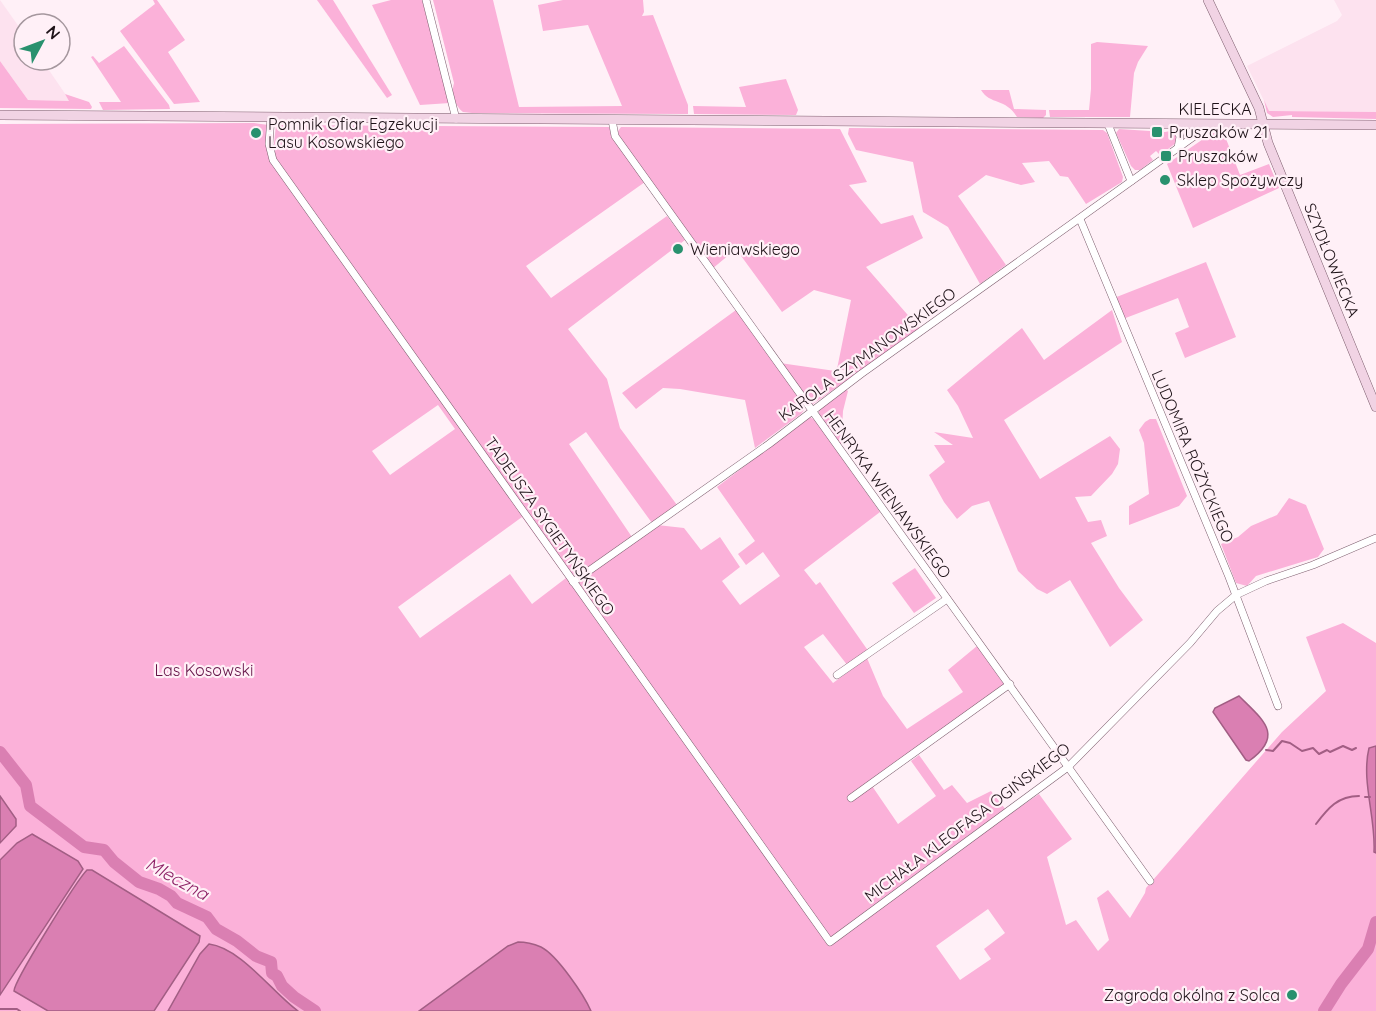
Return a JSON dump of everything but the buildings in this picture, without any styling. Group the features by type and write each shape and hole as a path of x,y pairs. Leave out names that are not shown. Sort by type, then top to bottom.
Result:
{"main road":[{"name":"SZYDŁOWIECKA","path":"1208,0 1259,108 1262,125 1276,164 1376,406"},
{"name":"KIELECKA","path":"0,115 1376,125"}],"street":[{"path":"426,0 456,119"},
{"name":"TADEUSZA SYGIETYŃSKIEGO","path":"271,117 269,144 273,160 830,942"},
{"name":"HENRYKA WIENIAWSKIEGO","path":"612,120 615,136 1150,882"},
{"path":"1108,124 1131,181"},
{"path":"1176,124 1180,137 1178,148"},
{"name":"KAROLA SZYMANOWSKIEGO","path":"573,582 1209,124"},
{"name":"LUDOMIRA RÓŻYCKIEGO","path":"1080,219 1236,595 1278,706"},
{"name":"MICHAŁA KLEOFASA OGIŃSKIEGO","path":"830,942 1068,767 1190,643 1217,610 1236,595 1376,538"},
{"path":"837,675 947,599"},
{"path":"851,798 1010,684"}],"shaded area":[{"path":"0,0 12,17 12,72 50,72 70,101 28,100 0,61"},
{"path":"1334,0 1376,0 1376,112 1269,111 1247,66 1337,21 1342,15"},
{"path":"1239,696 1262,720 1268,735 1260,752 1249,761 1246,760 1213,712 1215,708"},
{"path":"1376,746 1376,853 1374,852 1367,761 1369,748"},
{"path":"0,796 16,819 16,826 0,843"},
{"path":"32,834 78,861 83,869 0,995 0,860 17,843"},
{"path":"87,870 92,870 200,936 199,942 154,1011 48,1011 14,991 47,930"},
{"path":"518,942 541,947 555,958 591,1011 419,1011 508,946"},
{"path":"209,944 221,947 245,962 298,1011 168,1011 200,954"}],"green space":[{"path":"153,0 157,0 185,40 168,52 200,102 174,104 120,31 155,4"},
{"path":"317,0 333,0 392,95 387,98"},
{"path":"391,0 422,0 450,103 420,105 372,5"},
{"path":"433,0 493,0 519,107 622,106 588,25 543,31 538,5 563,0 643,0 642,16 653,15 688,105 688,114 463,112 454,99 454,83"},
{"path":"1097,42 1148,46 1134,73 1130,117 1050,117 1049,110 1089,110 1091,44"},
{"path":"124,46 170,109 103,110 99,102 121,102 91,57 93,56 99,63"},
{"path":"0,61 28,100 69,101 65,94 89,102 91,109 0,108"},
{"path":"786,79 798,110 796,115 694,114 693,106 746,107 739,87"},
{"path":"981,90 1009,90 1014,109 1046,110 1046,115 1043,118 1017,117 1008,107 989,98"},
{"path":"1264,100 1269,111 1376,112 1376,119 1292,117 1292,115 1273,117 1267,113"},
{"name":"Las Kosowski","path":"254,123 268,125 269,158 275,159 276,125 609,127 613,138 645,182 526,266 551,298 667,216 685,240 568,329 607,379 620,428 677,505 652,523 586,432 569,444 634,540 657,525 684,528 701,550 720,537 740,567 722,581 740,605 780,576 763,552 746,565 738,554 755,541 717,487 807,419 810,417 815,420 880,512 804,570 816,585 820,582 869,652 848,666 823,634 804,647 833,683 867,658 883,696 907,729 963,692 948,670 977,646 1004,684 870,783 898,824 936,796 911,761 919,755 944,790 952,785 967,803 991,791 1006,810 975,831 978,836 1039,794 1072,839 1047,857 1066,925 1076,920 1098,951 1109,940 1097,898 1108,890 1130,918 1146,888 1282,732 1326,691 1306,637 1343,623 1376,643 1376,1011 0,1011 0,124","holes":["438,405 455,429 390,475 372,451","522,517 566,578 532,604 510,574 420,638 398,607","988,909 1005,933 984,949 991,959 960,980 936,946"]},
{"path":"621,127 840,129 867,182 849,185 881,224 913,215 923,238 866,267 920,329 859,373 837,369 851,300 814,290 782,312 736,249 712,269 619,138 618,131"},
{"path":"849,128 1103,130 1107,133 1123,177 1122,182 1086,204 1068,177 1060,176 1049,161 1022,163 1035,182 1021,185 986,175 958,196 1006,265 980,284 948,227 923,212 913,162 856,150 848,134"},
{"path":"1119,129 1165,132 1175,130 1178,134 1176,143 1160,155 1156,151 1150,156 1153,160 1140,170 1135,170 1116,133"},
{"path":"1221,130 1240,175 1269,164 1279,188 1193,228 1167,164 1209,135"},
{"path":"1206,262 1236,337 1185,358 1175,333 1189,327 1178,298 1123,319 1114,298"},
{"path":"736,310 803,403 804,410 755,448 745,400 663,388 636,409 622,393"},
{"path":"1112,310 1122,342 1004,420 1040,479 1110,436 1120,449 1118,464 1112,474 1091,496 1075,497 1088,522 1101,520 1107,536 1091,543 1119,588 1143,620 1110,647 1070,580 1047,594 1037,589 1018,571 989,501 972,506 957,519 944,502 929,475 945,462 934,445 953,445 934,432 973,438 958,406 947,390 1022,328 1044,360"},
{"path":"780,363 856,374 813,404"},
{"path":"845,389 848,391 843,411 841,447 819,415 819,410"},
{"path":"1150,419 1156,419 1187,496 1179,506 1129,525 1129,506 1149,494 1144,443 1139,430"},
{"path":"1289,498 1306,505 1324,549 1318,557 1256,576 1247,586 1236,583 1221,544 1238,537 1251,526 1277,515"},
{"path":"915,568 936,598 914,613 892,583"}],"waterway":[{"path":"1266,750 1273,751 1282,741 1302,751 1313,748 1319,754 1343,746 1352,750 1356,748"},
{"name":"Mleczna","path":"0,752 26,785 30,806 84,847 104,850 114,862 139,882 159,889 171,896 177,903 207,917 216,929 237,941 256,956 271,962 272,973 277,976 282,986 315,1011"},
{"path":"1316,824 1334,804 1345,798 1359,796"},
{"path":"1365,797 1370,797"},
{"name":"Mleczna","path":"1324,1011 1368,949 1376,922"},
{"path":"0,1009 20,1011"}],"place":[{"name":"Pruszaków 21","path":"1157,132"},
{"name":"Pomnik Ofiar Egzekucji Lasu Kosowskiego","path":"256,133"},
{"name":"Pruszaków","path":"1166,156"},
{"name":"Sklep Spożywczy","path":"1165,180"},
{"name":"Wieniawskiego","path":"678,249"},
{"name":"Zagroda okólna z Solca","path":"1292,995"}]}
